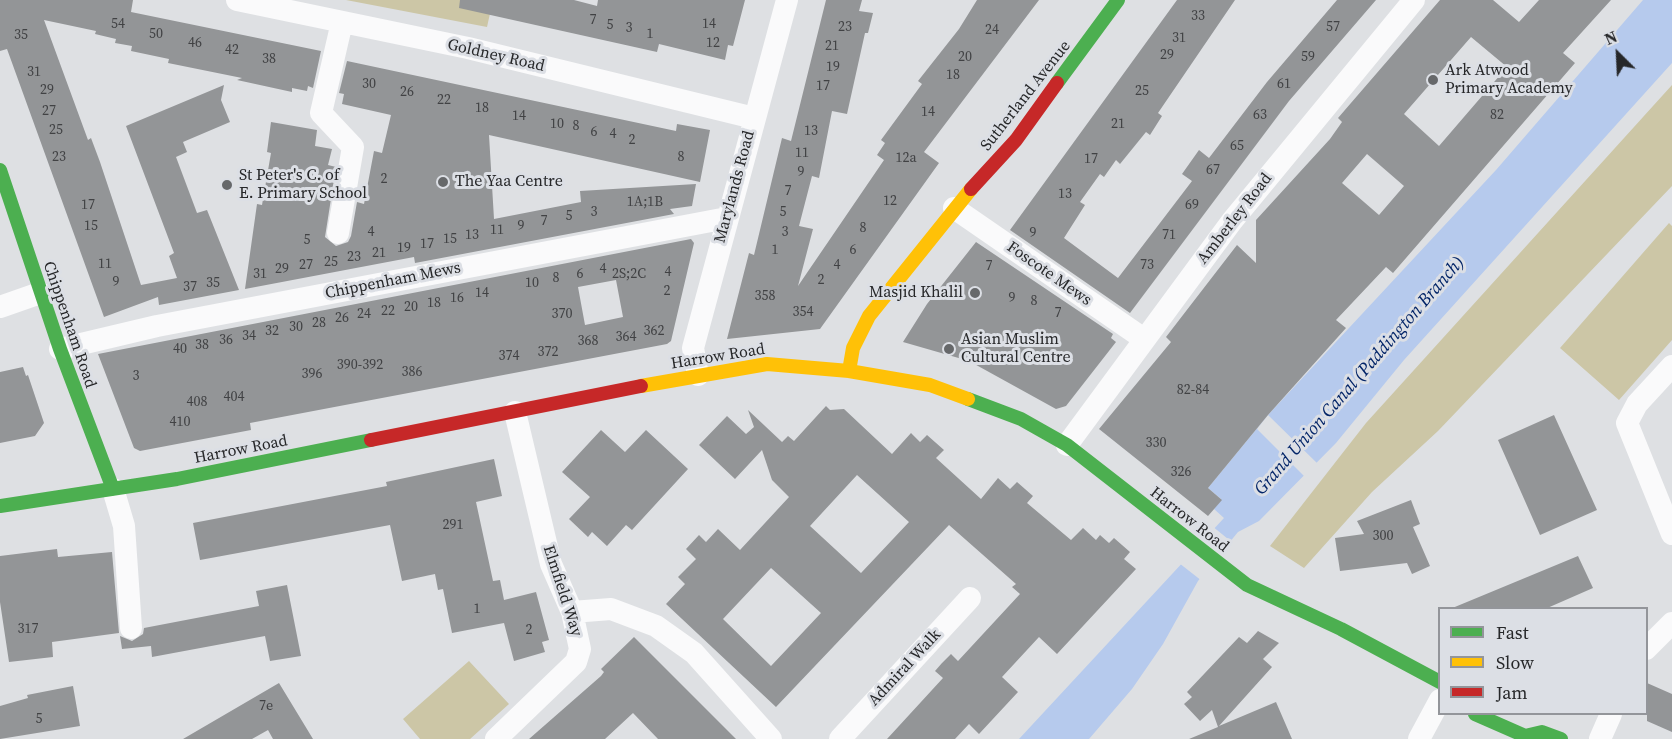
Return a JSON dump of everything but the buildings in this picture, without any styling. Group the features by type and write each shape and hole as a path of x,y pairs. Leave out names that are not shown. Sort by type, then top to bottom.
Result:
{"main road":[{"name":"Sutherland Avenue","path":"849,371 853,348 869,316 954,208 1016,140 1118,0"},
{"name":"Sutherland Avenue","path":"954,208 987,148"},
{"name":"Chippenham Road","path":"0,170 40,293 113,489"},
{"name":"Harrow Road","path":"0,506 189,477 698,375 767,364 849,371 910,380 962,395 1021,418 1067,445 1233,576 1438,681"},
{"path":"1477,715 1525,736 1542,732 1561,739"},
{"path":"1540,715 1542,732"}],"street":[{"name":"Goldney Road","path":"237,0 468,48 754,118"},
{"name":"Marylands Road","path":"698,375 693,348 787,0"},
{"name":"Amberley Road","path":"1067,445 1245,204 1413,0"},
{"path":"338,233 353,147 321,113 342,21"},
{"name":"Foscote Mews","path":"954,208 1144,339"},
{"name":"Chippenham Mews","path":"60,349 157,326 727,218"},
{"path":"0,307 40,293"},
{"path":"1672,366 1637,404 1627,423 1672,534"},
{"name":"Elmfield Way","path":"496,739 579,656 579,634 551,564 516,412"},
{"path":"113,489 124,526 131,628"},
{"name":"Admiral Walk","path":"840,739 970,598"},
{"path":"572,612 611,609 656,626 694,653 771,739"},
{"path":"1648,648 1672,623"},
{"path":"1419,739 1438,704"},
{"path":"1600,739 1611,715"}],"shaded area":[{"path":"346,0 493,0 487,27"},
{"path":"1672,85 1672,186 1438,431 1372,492 1304,568 1270,546 1366,423"},
{"path":"1669,223 1672,226 1672,340 1619,400 1560,348"},
{"path":"469,661 509,704 470,739 420,739 403,719"}],"water":[{"name":"Grand Union Canal (Paddington Branch)","path":"1643,0 1672,0 1672,63 1404,360 1336,443 1259,521 1238,532 1198,581 1163,644 1132,689 1089,739 1019,739 1224,518 1214,509 1221,499 1208,488 1268,415 1496,170"}],"pier":[{"path":"1268,415 1319,465 1306,478 1257,429"},
{"path":"1212,526 1233,543 1202,581 1179,563"}],"traffic: fast":[{"path":"1057,83 1118,0"},
{"path":"0,170 60,349 113,489"},
{"path":"968,399 1021,419 1067,445 1247,585 1341,629 1438,681"},
{"path":"0,506 177,479 371,440"},
{"path":"1477,715 1525,736 1542,732 1561,739"}],"traffic: slow":[{"path":"849,371 853,348 869,316 971,189"},
{"path":"641,386 767,364 849,371 930,385 968,399"}],"traffic: jam":[{"path":"971,189 1016,140 1057,83"},
{"path":"371,440 641,386"}],"place":[{"name":"Ark Atwood Primary Academy","path":"1433,80"},
{"name":"The Yaa Centre","path":"443,182"},
{"name":"St Peter's C. of E. Primary School","path":"227,185"},
{"name":"Masjid Khalil","path":"975,293"},
{"name":"Asian Muslim Cultural Centre","path":"949,349"}]}
